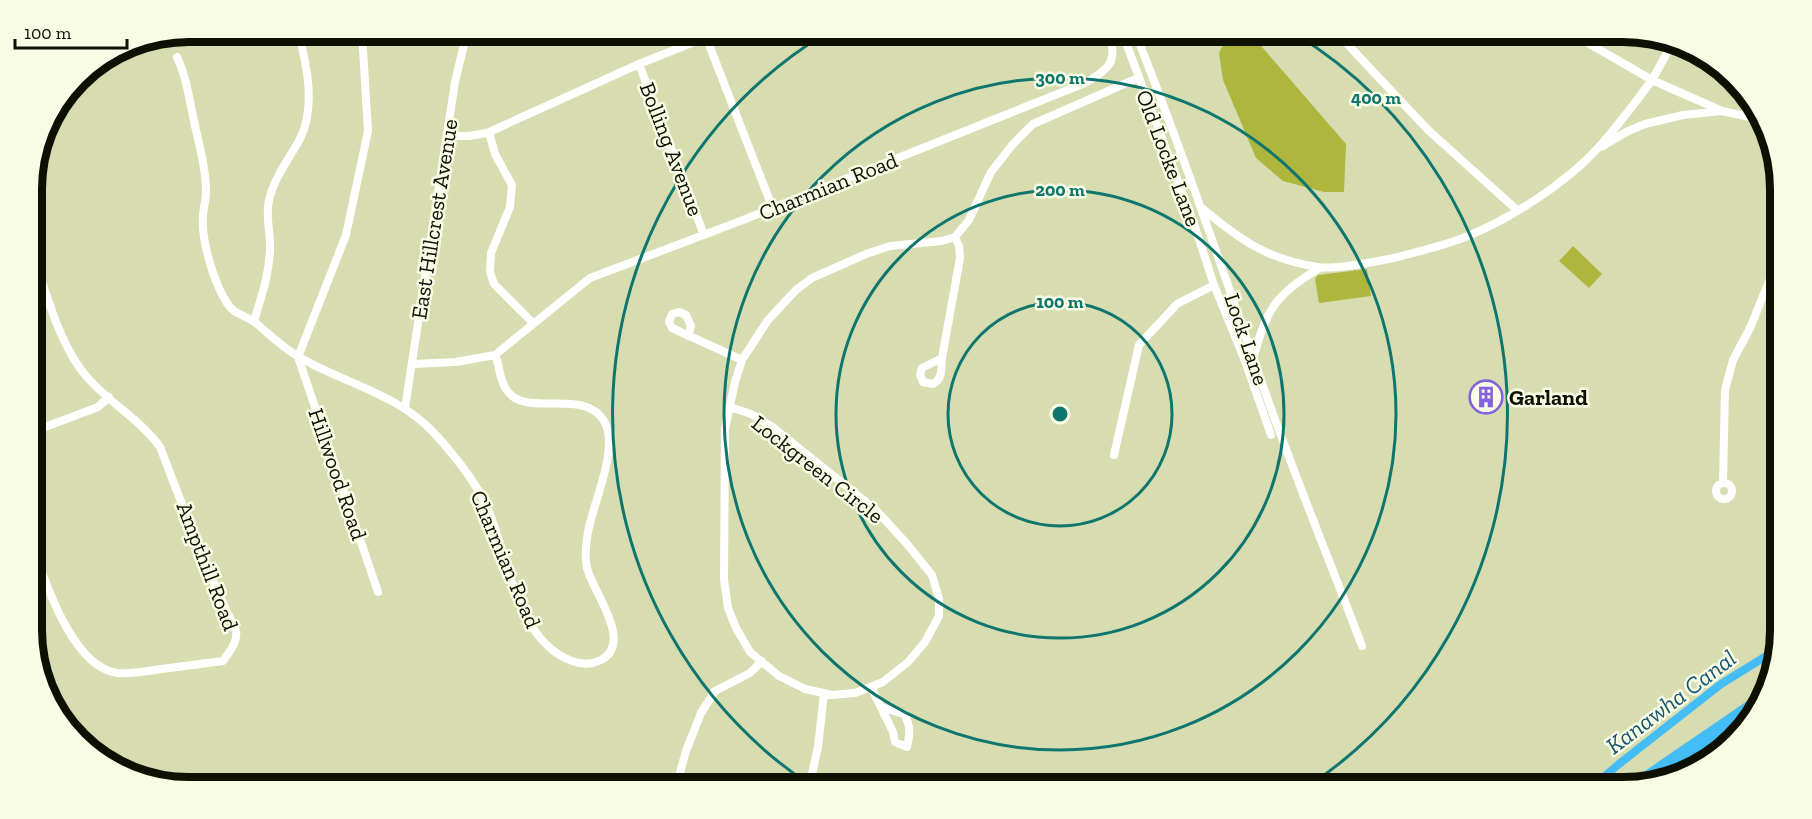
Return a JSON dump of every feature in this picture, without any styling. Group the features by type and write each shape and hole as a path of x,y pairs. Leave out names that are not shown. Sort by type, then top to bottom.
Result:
{"street":[{"path":"254,321 266,280 270,252 267,217 269,201 273,188 302,136 307,118 308,85 300,42"},
{"path":"298,357 346,235 368,131 363,42"},
{"name":"East Hillcrest Avenue","path":"405,408 455,82 465,42"},
{"path":"447,136 469,136 489,132 693,42"},
{"path":"712,42 772,209"},
{"name":"Charmian Road","path":"412,364 456,362 495,355 590,278 772,209 1085,83 1108,67 1113,56 1112,42"},
{"name":"Old Locke Lane","path":"1125,42 1271,435"},
{"name":"Lock Lane","path":"1139,42 1202,208 1253,357 1362,646"},
{"path":"1345,42 1428,130 1517,210"},
{"path":"1586,42 1652,80 1722,111 1751,117"},
{"path":"1597,149 1652,80 1669,50"},
{"name":"Charmian Road","path":"177,57 184,72 202,156 206,193 203,234 214,275 227,304 234,311 254,321 270,337 298,357 405,408 431,429 476,487 494,524 521,604 539,637 558,656 580,664 587,664 602,659 611,651 614,641 614,633 591,580 585,558 588,533 609,447 610,434 601,416 590,408 573,404 515,399 506,390 495,355"},
{"name":"Bolling Avenue","path":"639,64 704,235"},
{"path":"942,358 960,258 959,246 955,237 969,220 991,172 1012,144 1033,124 1138,78"},
{"path":"1253,357 1261,328 1279,298 1300,279 1320,268 1385,260 1428,249 1481,230 1548,190 1597,149 1626,132 1645,124 1683,115 1722,111"},
{"path":"489,132 495,154 512,185 510,207 491,253 490,272 494,284 533,323"},
{"path":"1180,185 1190,181"},
{"path":"1202,208 1234,235 1262,251 1320,268"},
{"name":"Lockgreen Circle","path":"730,407 751,414 774,428 876,510 932,575 939,599 939,616 925,642 908,662 883,682 855,693 832,695 805,689 779,676 750,651 736,628 728,608 724,579 725,429 730,407 742,360 768,320 796,290 812,278 890,246 942,241 955,237"},
{"name":"Ampthill Road","path":"42,278 69,350 88,378 151,433 160,447 205,564 237,637 223,662 128,673 111,672 102,668 83,651 66,626 42,569"},
{"path":"1723,482 1725,390 1734,360 1770,280"},
{"path":"1114,455 1139,345 1177,304 1214,285"},
{"path":"688,336 742,360"},
{"name":"Hillwood Road","path":"298,357 378,592"},
{"path":"42,428 98,407 109,398"},
{"path":"679,777 701,713 715,691 750,673 762,661"},
{"path":"871,687 893,732 895,742 907,747 910,734 909,722 904,714 881,707"},
{"path":"810,777 818,747 824,693"}],"green space":[{"path":"1224,42 1258,42 1346,144 1344,192 1324,192 1283,181 1256,158 1223,80 1219,53"},
{"path":"1573,246 1602,274 1589,288 1559,261"},
{"path":"1367,269 1371,296 1319,303 1315,279 1318,275"}],"water":[{"path":"1754,696 1734,727 1705,752 1670,769 1639,776"}],"waterway":[{"name":"Kanawha Canal","path":"1604,777 1721,684 1768,655"}],"place":[{"name":"Garland","path":"1486,397"}]}
